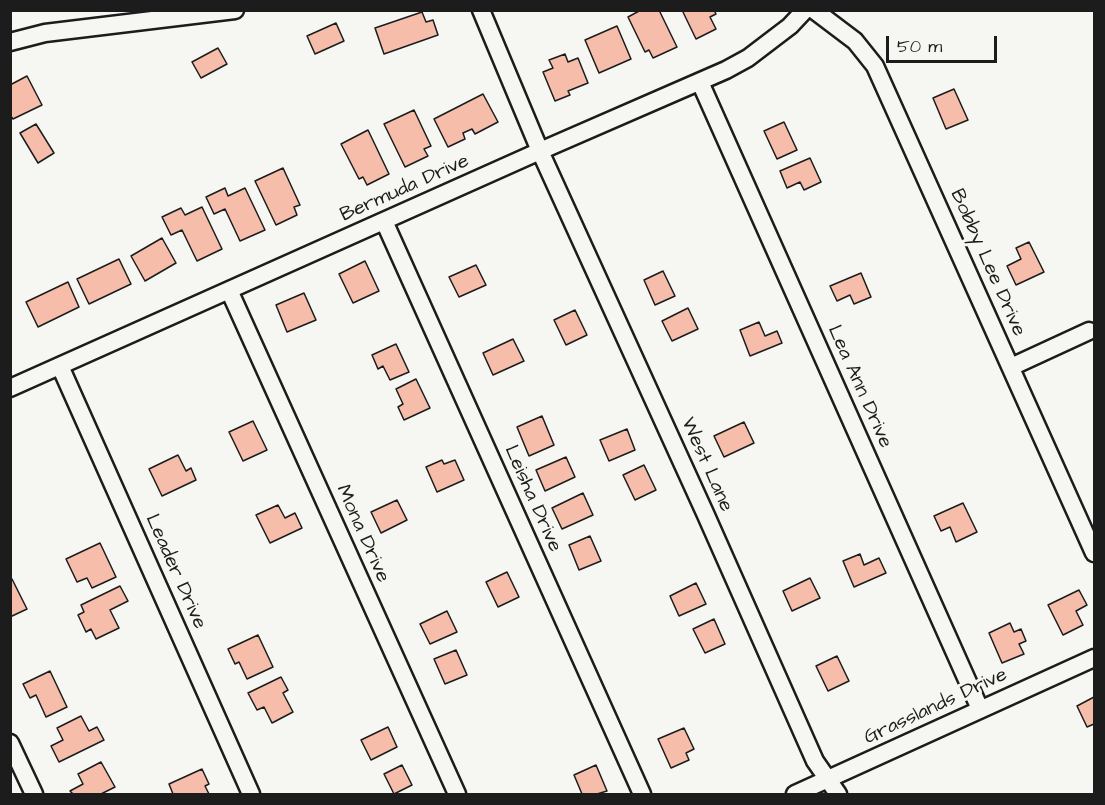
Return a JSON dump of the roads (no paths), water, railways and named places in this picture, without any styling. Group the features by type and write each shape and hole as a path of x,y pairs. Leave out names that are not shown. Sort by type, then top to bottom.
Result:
{"street":[{"path":"10,42 45,33 235,10"},
{"name":"West Lane","path":"481,10 540,151 705,513 815,762 838,795"},
{"name":"Bermuda Drive","path":"10,388 700,81 748,58 790,26 805,10"},
{"name":"Bobby Lee Drive","path":"814,10 855,40 875,66 1095,552"},
{"name":"Lea Ann Drive","path":"700,81 980,709"},
{"name":"Leisha Drive","path":"384,221 642,795"},
{"name":"Mona Drive","path":"229,290 458,795"},
{"path":"1011,367 1089,331"},
{"name":"Leader Drive","path":"60,366 251,795"},
{"name":"Grasslands Drive","path":"795,795 1095,658"},
{"path":"10,743 34,795"}]}
